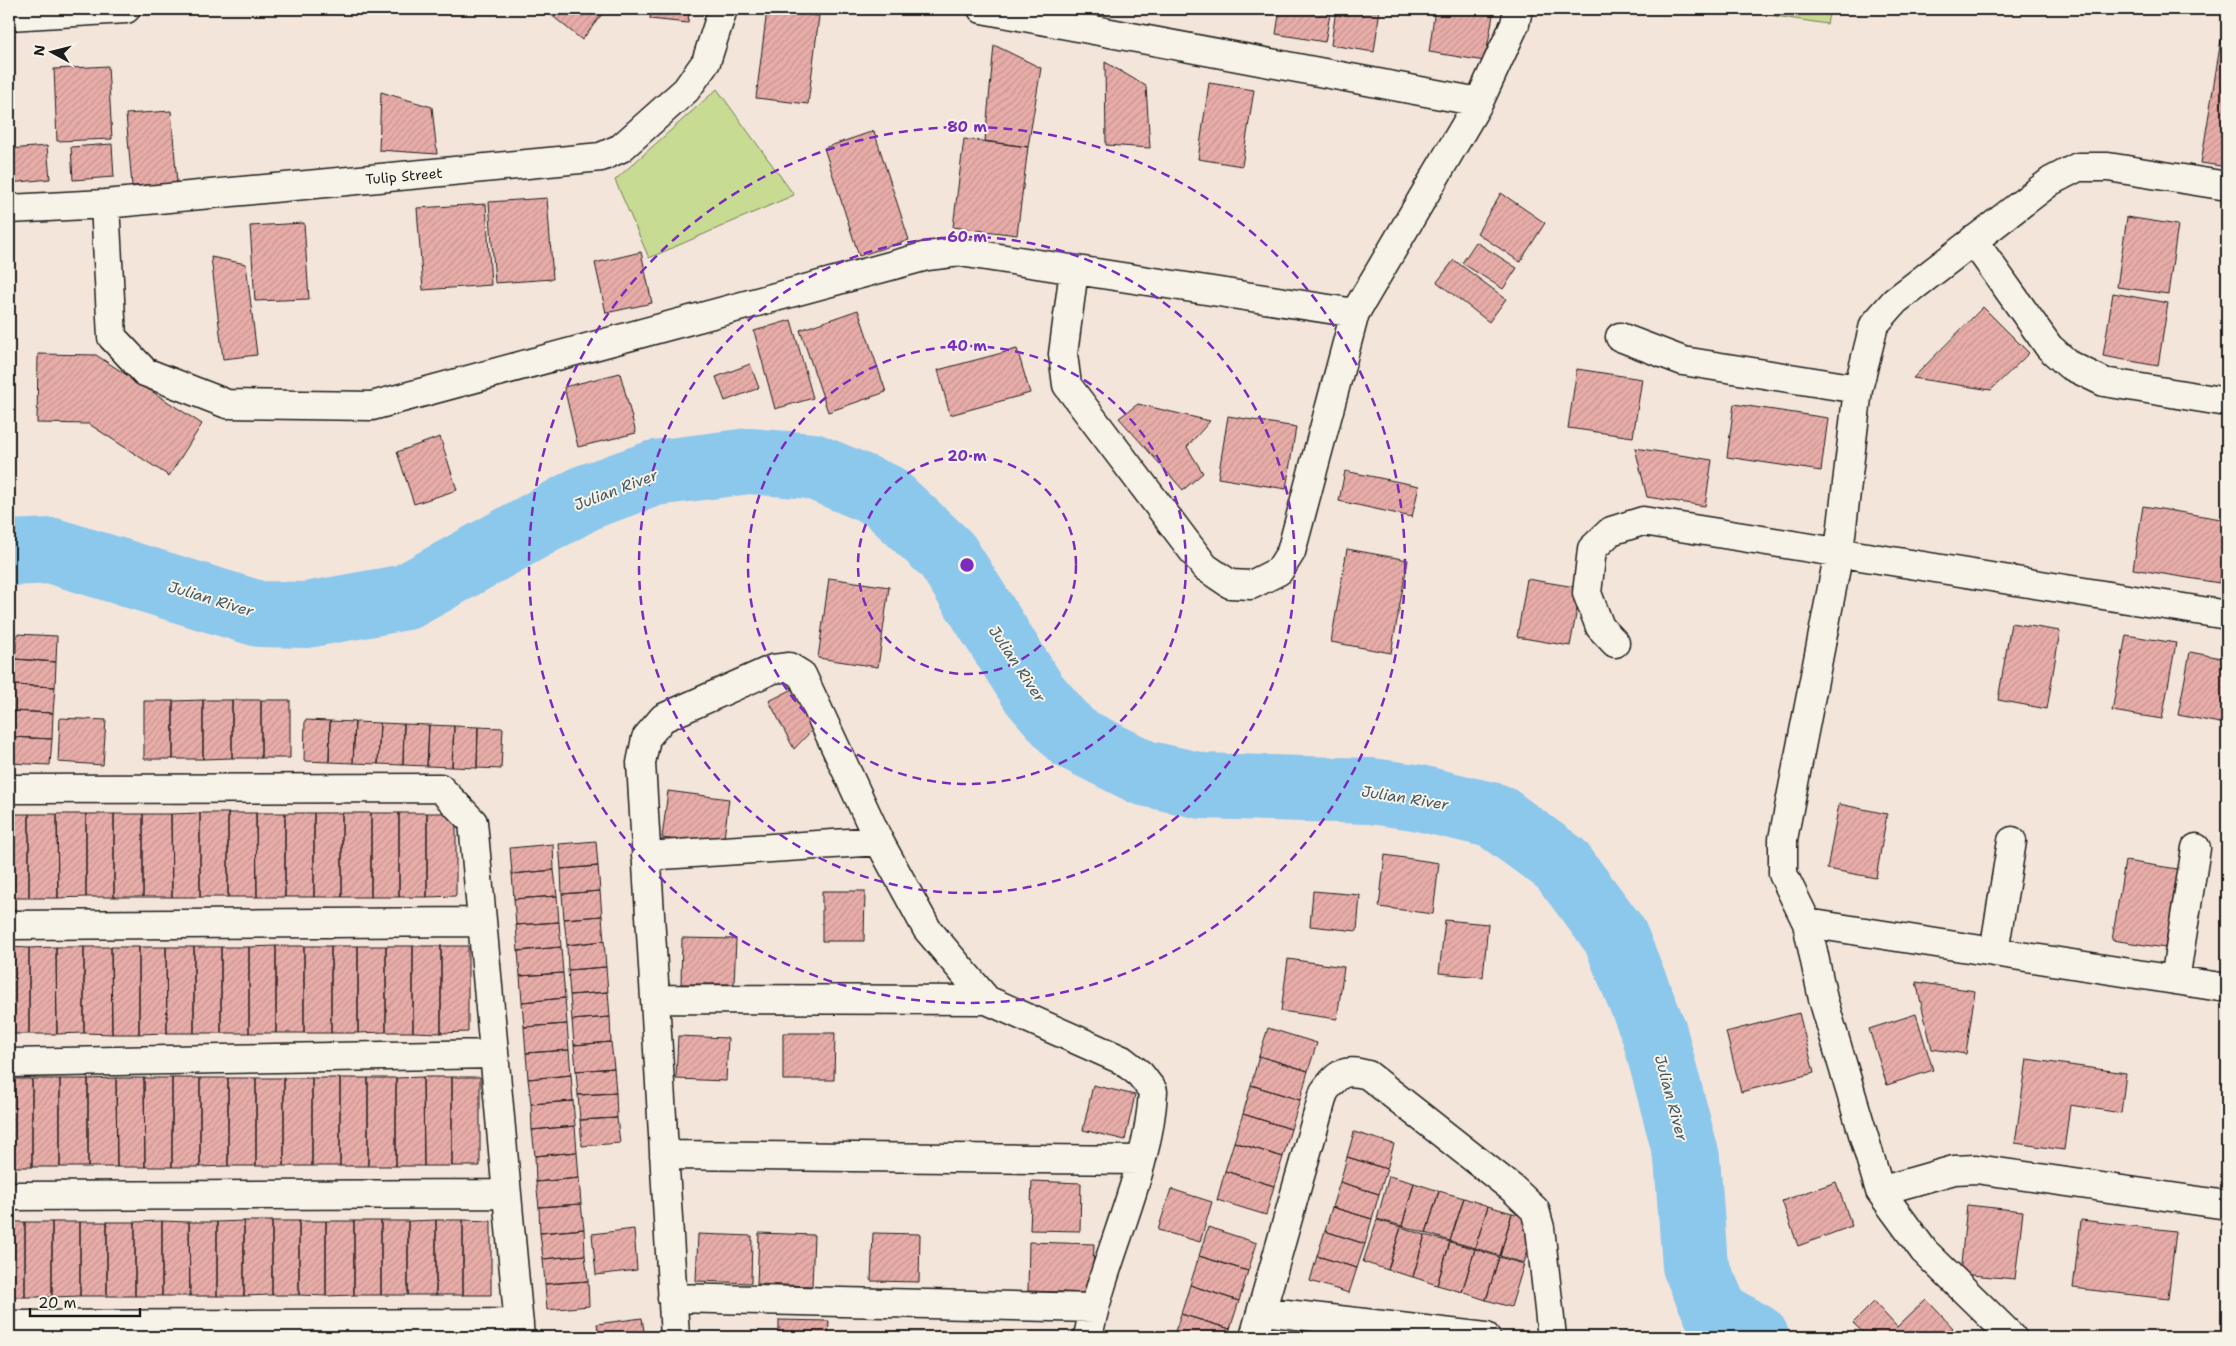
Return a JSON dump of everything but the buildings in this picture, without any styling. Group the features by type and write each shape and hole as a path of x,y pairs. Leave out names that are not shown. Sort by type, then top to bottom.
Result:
{"street":[{"path":"9,16 126,9"},
{"name":"Tulip Street","path":"9,209 105,204 600,157 620,148 686,90 706,62 723,9"},
{"path":"982,9 1478,102"},
{"path":"1074,270 1063,354 1067,384 1205,568 1230,584 1252,585 1279,570 1291,552 1355,313 1478,102 1516,24 1518,9"},
{"path":"2012,1337 1924,1251 1880,1191 1823,999 1807,923 1783,874 1783,839 1839,552 1858,389 1874,325 1895,301 2051,181 2078,167 2108,167 2227,186"},
{"path":"105,204 112,337 145,372 227,404 372,406 943,253 960,252 1355,313"},
{"path":"1974,240 2049,347 2069,365 2104,382 2227,402"},
{"path":"1620,337 1689,363 1858,389"},
{"path":"1615,643 1600,626 1587,593 1592,550 1611,531 1643,521 2227,615"},
{"path":"675,1337 641,763 646,738 663,718 773,669 789,667 802,675 879,841 927,929 987,1000"},
{"path":"9,788 440,788 473,822 520,1330 9,1325"},
{"path":"646,856 879,841"},
{"path":"1994,952 2012,841"},
{"path":"2175,980 2196,848"},
{"path":"9,925 482,922"},
{"path":"1807,923 2227,988"},
{"path":"654,999 987,1000 1122,1060 1140,1074 1153,1091 1152,1118 1141,1160 1094,1308 1088,1337"},
{"path":"9,1063 494,1054"},
{"path":"1254,1337 1324,1092 1334,1078 1349,1070 1368,1075 1514,1189 1535,1210 1540,1228 1552,1337"},
{"path":"664,1155 1141,1160"},
{"path":"1880,1191 1954,1170 1976,1169 2227,1205"},
{"path":"9,1196 507,1194"},
{"path":"672,1298 1094,1308"},
{"path":"1262,1311 1486,1337"}],"green space":[{"path":"1730,9 1830,9 1827,24"},
{"path":"717,89 794,195 649,258 615,180"}],"waterway":[{"name":"Julian River","path":"9,553 53,551 259,614 306,615 406,597 587,497 655,473 749,461 812,466 884,496 947,555 1034,693 1072,737 1144,773 1202,786 1371,791 1415,797 1495,816 1561,864 1615,936 1654,1032 1687,1158 1695,1266 1717,1314 1756,1337"}]}
